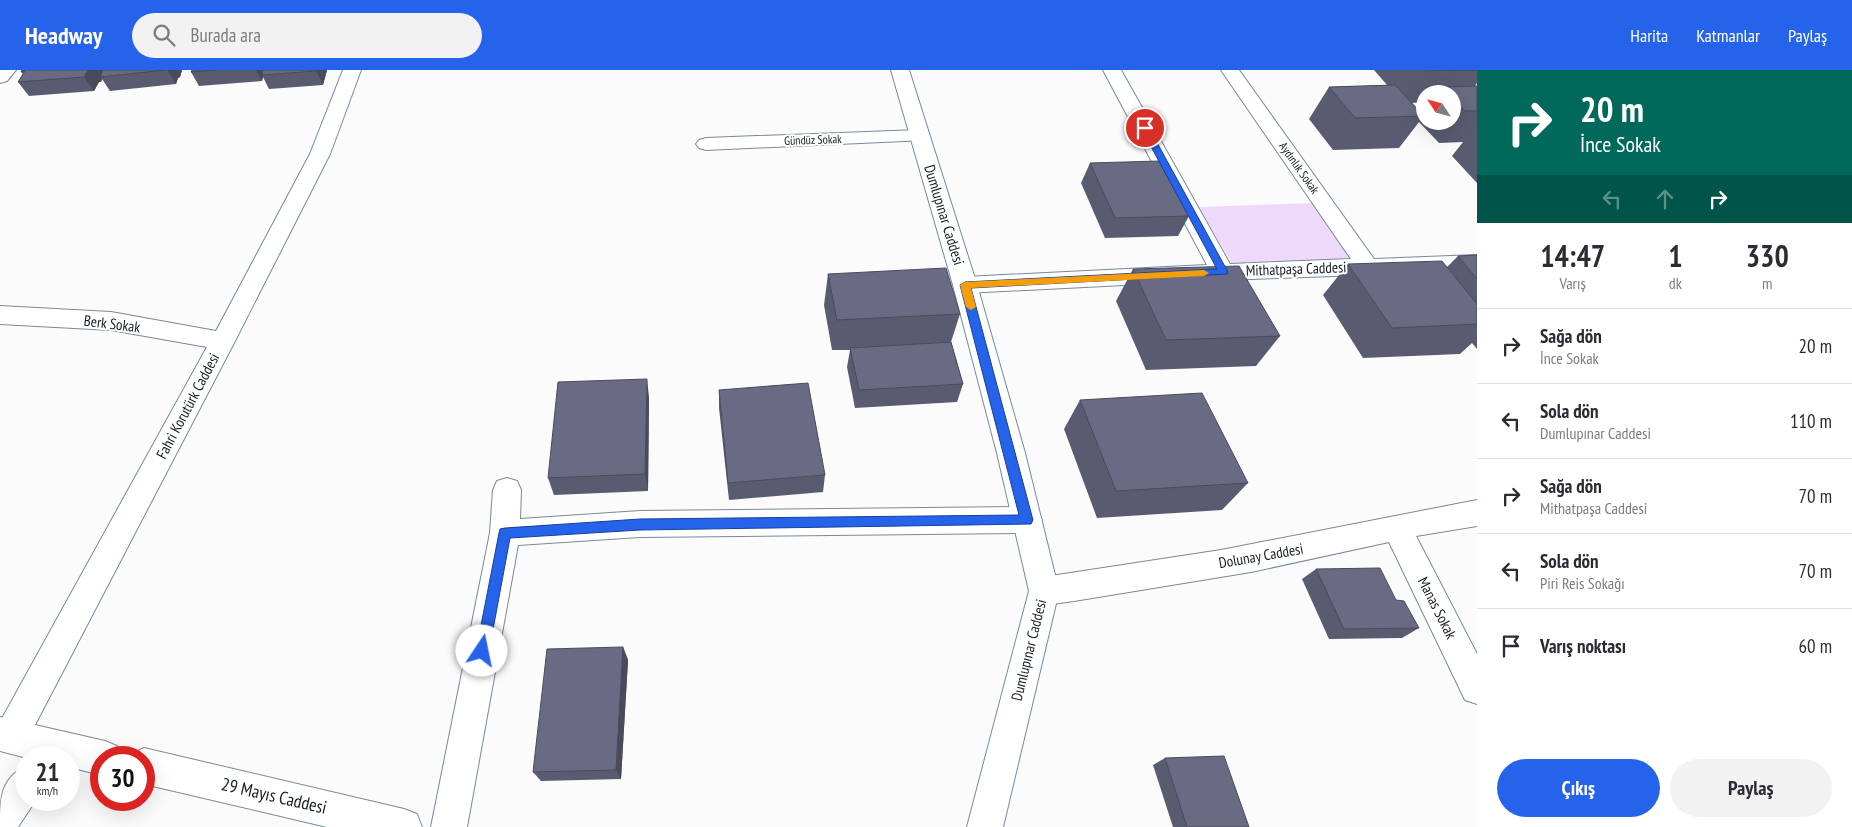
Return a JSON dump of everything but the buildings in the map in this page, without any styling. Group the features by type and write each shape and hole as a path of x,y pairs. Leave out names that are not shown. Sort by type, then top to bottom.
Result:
{"street":[{"path":"0,78 8,70"},
{"name":"Fahri Korutürk Caddesi","path":"6,735 223,341 320,154 352,70"},
{"name":"Dumlupınar Caddesi","path":"900,70 965,285 1044,591 985,827"},
{"path":"1112,70 1223,272"},
{"name":"Aydınlık Sokak","path":"1230,70 1368,267"},
{"name":"Gündüz Sokak","path":"706,144 919,136"},
{"name":"Mithatpaşa Caddesi","path":"965,285 1223,272 1477,263"},
{"name":"Berk Sokak","path":"0,315 111,321 223,341"},
{"path":"449,827 505,533 508,490"},
{"name":"Dolunay Caddesi","path":"1044,591 1104,583 1280,553 1440,518 1477,512"},
{"path":"505,533 640,524 1027,520"},
{"name":"Manas Sokak","path":"1397,528 1477,688"},
{"path":"6,735 34,746"},
{"name":"29 Mayıs Caddesi","path":"155,769 404,827"},
{"path":"0,822 15,800"}],"shaded area":[{"path":"1316,203 1357,260 1233,265 1199,207"}],"slow traffic":[{"path":"971,307 965,285 1204,273"}],"route":[{"path":"482,651 505,533 640,524 1027,520 965,285 1223,272 1145,128"}]}
